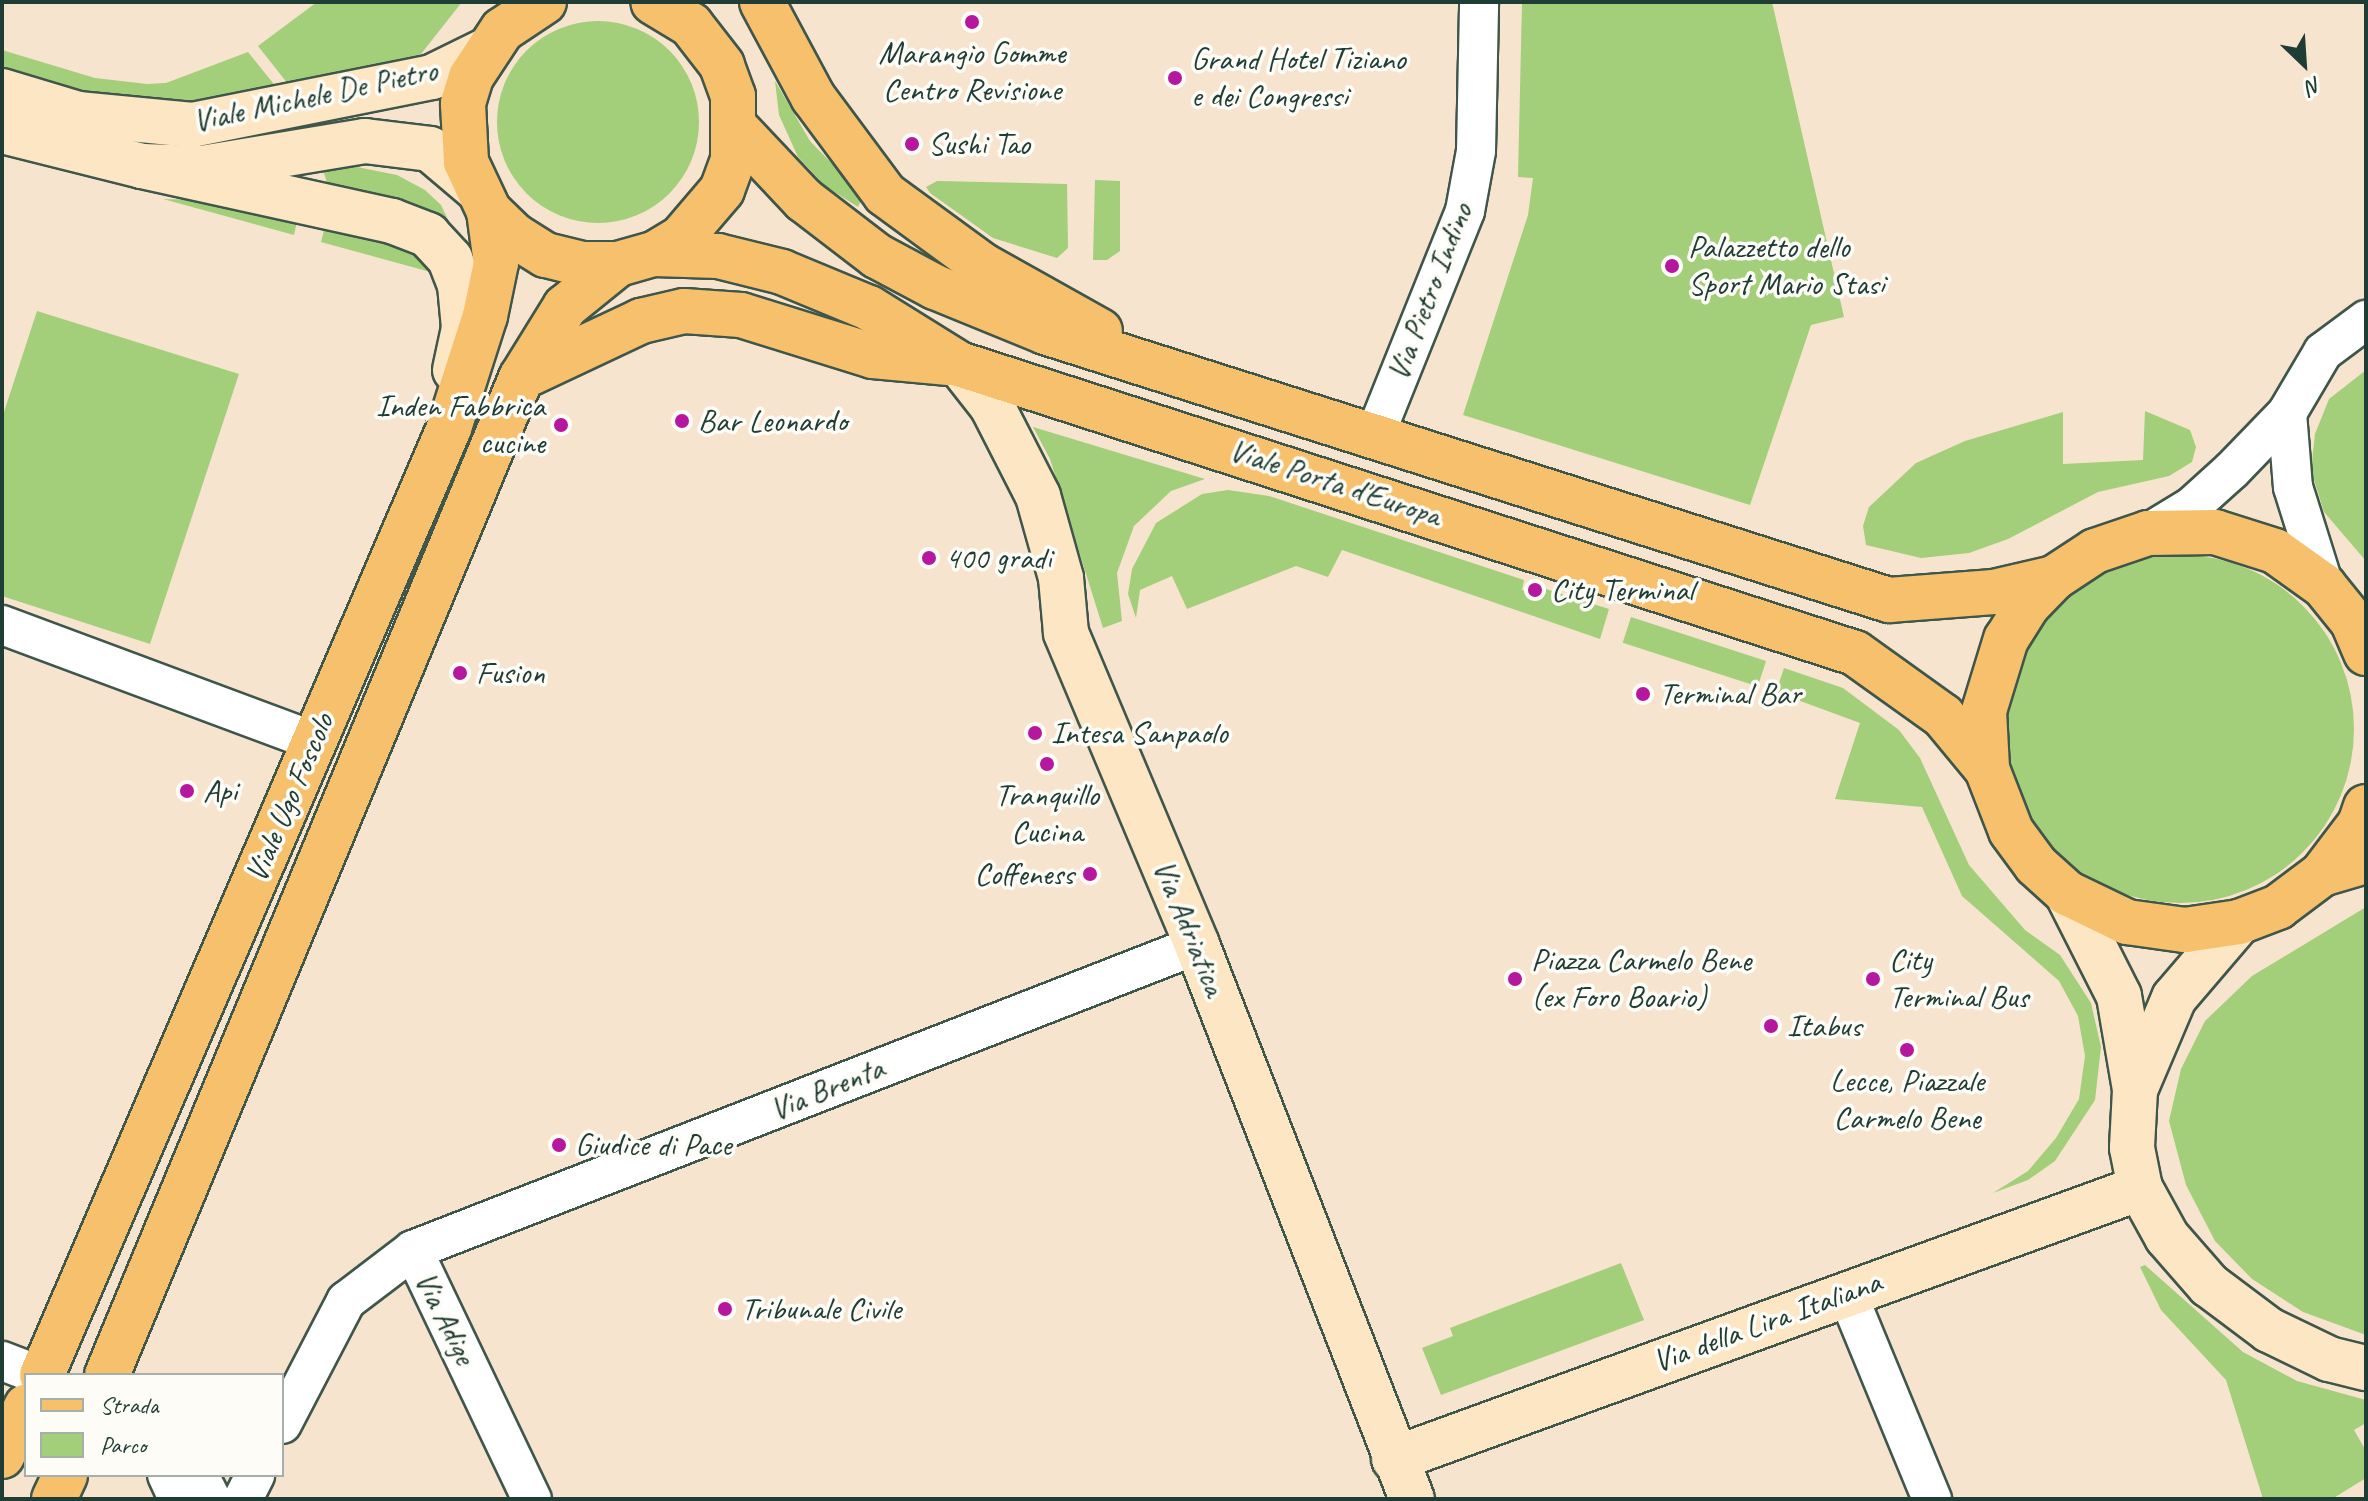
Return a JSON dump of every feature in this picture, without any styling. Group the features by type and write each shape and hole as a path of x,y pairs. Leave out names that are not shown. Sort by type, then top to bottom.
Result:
{"main road":[{"path":"485,51 502,30 544,2"},
{"path":"653,2 690,13 722,65 737,129"},
{"path":"722,65 770,17 813,97 885,194 982,265 1168,370"},
{"name":"Viale Ugo Foscolo","path":"41,1373 438,454 485,316 496,263 483,200 466,162 463,104 485,51"},
{"name":"Viale Ugo Foscolo","path":"108,1373 521,378 565,307 704,216 722,190 737,129"},
{"name":"Viale Porta d'Europa","path":"737,129 804,200 877,256 935,287 1045,332 1889,600 1994,592 2054,578"},
{"name":"Viale Porta d'Europa","path":"483,200 515,236 546,255 582,264 718,256 782,272 869,308 959,364 1855,653 1943,716 1987,769"},
{"path":"521,378 641,321 684,311 741,315 873,356 959,364"},
{"name":"Viale Porta d'Europa","path":"2366,653 2353,622 2324,586 2275,551 2215,532 2148,533 2095,551 2054,578 2006,639 1992,674 1984,711 1987,769 2011,831 2036,865 2067,893 2127,922 2185,930 2239,922 2278,907 2322,874 2360,824 2366,807"},
{"name":"Viale Porta d'Europa","path":"2322,874 2366,861"},
{"path":"2,1456 24,1411"},
{"path":"54,1499 64,1477"}],"street":[{"name":"Via Pietro Indino","path":"1375,435 1465,211 1476,151 1479,2"},
{"name":"Viale Michele De Pietro","path":"2,91 78,114 192,125 432,77 485,51"},
{"name":"Viale Michele De Pietro","path":"2,131 142,166 202,168 365,141 430,149 483,200"},
{"path":"142,166 392,221 428,235 450,259 460,285 464,328 438,454"},
{"path":"2148,533 2191,507 2287,413 2323,352 2366,320"},
{"name":"Via Adriatica","path":"959,364 992,406 1038,496 1061,578 1066,633 1197,945 1382,1411 1394,1459 1412,1499"},
{"path":"2287,413 2293,487 2324,586"},
{"path":"2,625 314,741"},
{"path":"2067,893 2119,996 2135,1090 2132,1148 2140,1188 2167,1237 2209,1285 2269,1330 2329,1359 2366,1368"},
{"path":"2135,1090 2174,998 2239,922"},
{"name":"Via Brenta","path":"413,1250 1197,945"},
{"name":"Via della Lira Italiana","path":"1394,1459 2140,1188"},
{"name":"Via Adige","path":"284,1420 346,1301 413,1250 532,1499"},
{"path":"1847,1293 1932,1499"},
{"path":"2,1361 35,1373"},
{"path":"168,1477 178,1499"},
{"path":"200,1477 211,1499"},
{"path":"243,1499 254,1477"}],"green space":[{"path":"317,2 462,2 421,54 390,66 288,84 258,46"},
{"name":"Palazzetto dello Sport Mario Stasi","path":"1522,2 1772,2 1844,317 1811,325 1750,505 1463,415 1528,215 1533,178 1518,177"},
{"path":"598,21 637,29 669,51 691,83 699,122 691,161 669,193 637,215 598,223 559,215 527,193 505,161 497,122 505,83 527,51 559,29"},
{"path":"2,50 95,78 147,84 166,83 248,52 277,88 200,108 98,98 2,69"},
{"path":"775,81 810,141 863,196 858,207 825,186 798,157 779,115"},
{"path":"357,167 397,175 425,190 441,205 460,245 331,195 323,170"},
{"path":"1095,180 1120,181 1120,251 1107,260 1093,260"},
{"path":"937,181 1067,184 1068,248 1057,258 993,238 930,193 926,187"},
{"path":"163,199 204,200 298,217 294,235"},
{"path":"326,222 408,243 445,276 321,242"},
{"path":"37,311 239,374 150,644 2,596 2,418"},
{"path":"2366,370 2366,561 2324,512 2311,470 2315,434 2329,399"},
{"path":"2145,411 2190,430 2196,447 2192,462 2169,476 2098,492 2008,539 1969,553 1921,558 1866,545 1863,526 1869,507 1916,463 1965,441 2063,412 2063,464 2143,460"},
{"path":"1033,427 1205,479 1171,491 1134,526 1117,573 1122,621 1103,628 1050,459"},
{"path":"1228,490 1269,496 1524,580 1522,590 1542,597 1546,589 1609,609 1600,639 1342,550 1328,577 1296,566 1187,609 1172,576 1140,590 1136,618 1128,594 1132,569 1156,523 1202,494"},
{"path":"2180,555 2214,559 2246,569 2276,585 2303,606 2324,633 2340,663 2350,695 2354,729 2350,763 2340,795 2324,825 2303,852 2276,873 2246,889 2214,899 2180,903 2146,899 2114,889 2084,873 2057,852 2036,825 2020,795 2010,763 2006,729 2010,695 2020,663 2036,633 2057,606 2084,585 2114,569 2146,559"},
{"path":"1631,617 1766,661 1758,687 1623,643"},
{"path":"1784,668 1843,688 1899,730 1920,758 1969,865 2025,930 2060,955 2091,1003 2101,1047 2095,1100 2055,1161 2028,1180 1993,1193 2028,1171 2056,1138 2079,1099 2085,1056 2078,1016 2059,981 1962,896 1922,807 1835,799 1860,723 1776,692"},
{"path":"2366,907 2366,1335 2303,1312 2252,1279 2215,1241 2186,1185 2169,1121 2181,1069 2205,1021 2252,976"},
{"path":"1621,1263 1644,1320 1441,1395 1422,1348 1453,1336 1450,1328"},
{"path":"2145,1265 2243,1352 2297,1381 2366,1400 2366,1423 2354,1430 2366,1451 2366,1478 2332,1499 2263,1499 2226,1380 2161,1310 2140,1267"}],"place":[{"name":"Marangio Gomme Centro Revisione","path":"972,22"},
{"name":"Grand Hotel Tiziano e dei Congressi","path":"1175,78"},
{"name":"Sushi Tao","path":"912,144"},
{"name":"Palazzetto dello Sport Mario Stasi","path":"1672,266"},
{"name":"Bar Leonardo","path":"682,421"},
{"name":"Inden Fabbrica cucine","path":"561,425"},
{"name":"400 gradi","path":"929,558"},
{"name":"City Terminal","path":"1535,590"},
{"name":"Fusion","path":"460,673"},
{"name":"Terminal Bar","path":"1643,694"},
{"name":"Intesa Sanpaolo","path":"1035,733"},
{"name":"Tranquillo Cucina","path":"1047,764"},
{"name":"Api","path":"187,791"},
{"name":"Coffeness","path":"1090,874"},
{"name":"Piazza Carmelo Bene (ex Foro Boario)","path":"1515,979"},
{"name":"City Terminal Bus","path":"1873,979"},
{"name":"Itabus","path":"1771,1026"},
{"name":"Lecce, Piazzale Carmelo Bene","path":"1907,1050"},
{"name":"Giudice di Pace","path":"559,1145"},
{"name":"Tribunale Civile","path":"725,1309"}]}
